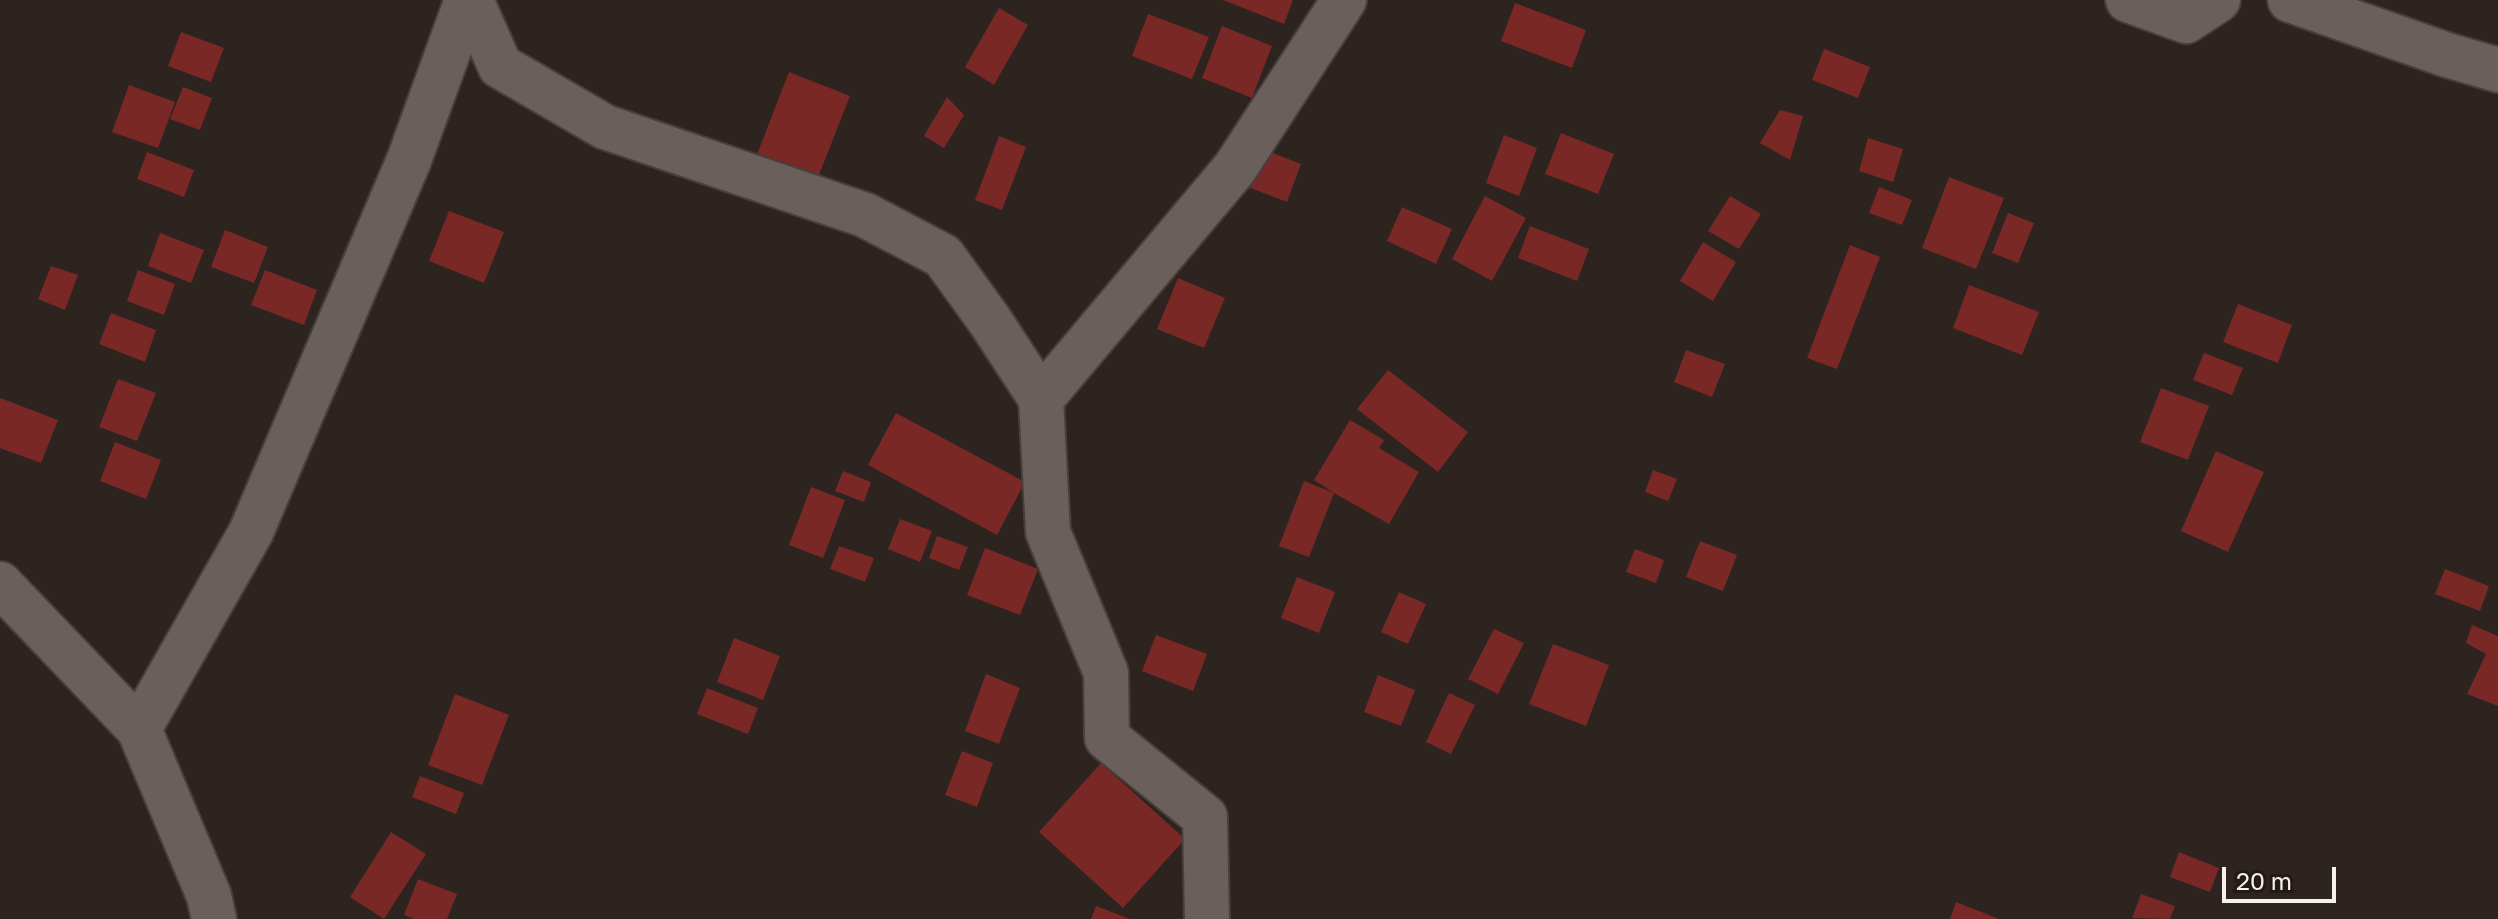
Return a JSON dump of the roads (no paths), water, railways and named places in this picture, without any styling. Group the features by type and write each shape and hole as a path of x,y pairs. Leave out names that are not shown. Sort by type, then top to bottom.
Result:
{"street":[{"path":"469,0 500,66 605,127 865,215 943,256 1041,399 1048,532 1106,673 1107,738 1205,817 1207,919"},
{"path":"139,729 251,532 409,160 469,0"},
{"path":"1041,399 1235,168 1344,0"},
{"path":"2128,0 2186,21 2218,0"},
{"path":"2290,0 2498,70"},
{"path":"0,584 139,729 209,896 214,919"}]}
